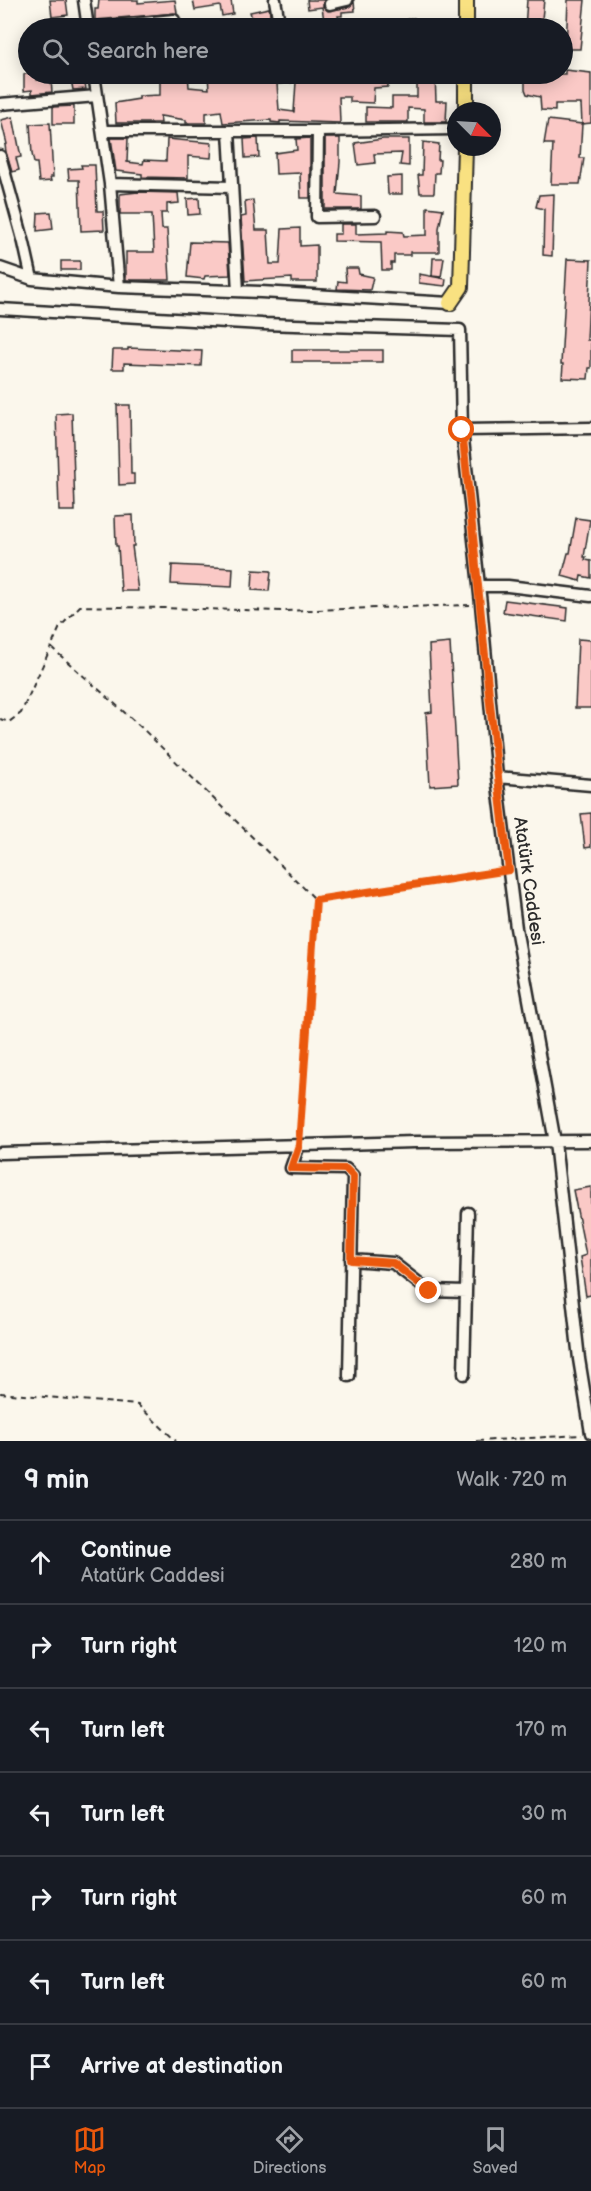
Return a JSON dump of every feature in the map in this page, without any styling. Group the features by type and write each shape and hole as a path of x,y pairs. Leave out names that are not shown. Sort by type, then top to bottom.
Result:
{"main road":[{"path":"465,0 466,18"},
{"path":"466,84 466,102"},
{"path":"450,303 461,287 465,156"}],"street":[{"path":"84,0 87,18"},
{"path":"275,0 278,18"},
{"path":"330,4 347,0"},
{"path":"95,84 110,184 119,287"},
{"path":"0,104 97,96"},
{"path":"103,131 447,129"},
{"path":"229,131 238,291"},
{"path":"318,131 317,217 375,216"},
{"path":"0,156 32,279"},
{"path":"110,184 232,187"},
{"path":"0,268 32,279 119,287 450,303"},
{"name":"Atatürk Caddesi","path":"0,309 262,324 460,330 462,430 482,604 497,777 516,928 555,1142 579,1359 591,1434"},
{"path":"462,430 591,428"},
{"path":"479,586 508,586 591,596"},
{"path":"497,777 591,785"},
{"path":"0,1153 299,1145 591,1141"},
{"path":"299,1145 291,1168 346,1169 353,1176 349,1376"},
{"path":"464,1374 468,1213"},
{"path":"351,1260 393,1263 429,1291 466,1292"}],"path":[{"path":"0,719 9,722 21,713 60,627 80,606 282,611 482,604"},
{"path":"51,647 143,729 316,900 299,1145"},
{"path":"316,900 509,870"},
{"path":"0,1393 138,1405 176,1441"},
{"path":"477,1441 591,1434"}],"building":[{"path":"50,0 66,0 68,15 52,17"},
{"path":"99,0 138,0 138,3 175,0 177,13 95,18 95,9 98,9"},
{"path":"193,0 231,0 233,14 222,16 220,6 195,10"},
{"path":"307,0 324,0 323,6 328,11 349,7 354,2 355,11 342,12 342,16 338,16 338,18 324,18 322,7 308,9"},
{"path":"527,0 544,0 542,18 526,18"},
{"path":"568,0 585,0 580,49 573,49 573,18 567,18"},
{"path":"269,8 271,18 252,18 250,12"},
{"path":"573,71 591,73 591,123 582,124 581,104 555,104 555,111 541,110 540,97 527,94 525,84 573,84"},
{"path":"24,84 51,84 52,92 32,94 32,90 24,91"},
{"path":"72,84 85,84 86,89 73,90"},
{"path":"160,84 189,84 189,87 209,89 209,84 277,84 279,110 294,112 296,84 388,84 388,87 374,88 373,103 350,102 350,97 339,97 340,123 280,121 280,123 271,122 271,120 223,123 221,111 206,113 206,123 186,123 186,120 160,116 161,123 116,123 115,103 139,99 139,96 160,95"},
{"path":"417,84 435,84 436,101 447,101 446,122 424,122 424,109 408,108 408,122 366,122 366,107 392,108 392,97 417,97"},
{"path":"74,106 74,124 53,124 53,107"},
{"path":"13,117 21,157 16,158 19,170 12,172 1,120"},
{"path":"548,120 582,124 580,158 584,158 580,184 551,184 553,144 544,144"},
{"path":"50,123 53,177 50,177 51,181 39,182 37,163 34,163 32,154 30,124"},
{"path":"111,138 128,138 127,162 143,164 144,160 166,161 167,139 212,143 211,158 188,156 188,178 142,177 142,174 116,171"},
{"path":"258,138 259,157 245,158 244,139"},
{"path":"310,138 310,198 301,198 300,173 276,174 275,153 297,150 296,139"},
{"path":"325,138 340,138 337,194 361,196 361,209 325,209"},
{"path":"383,139 409,139 409,166 400,165 402,153 374,154 375,163 358,165 355,143"},
{"path":"423,142 439,144 439,173 435,173 434,193 420,193 418,175 422,175"},
{"path":"81,165 95,165 97,211 103,211 104,230 81,231 79,180 69,180 68,169 82,168"},
{"path":"402,176 402,194 388,194 387,177"},
{"path":"178,193 179,203 167,204 167,213 161,213 162,229 167,229 170,280 126,280 126,252 154,252 152,214 120,214 120,194"},
{"path":"554,194 552,256 543,255 544,209 536,207 539,195"},
{"path":"199,198 200,214 188,215 187,199"},
{"path":"253,200 256,230 268,230 270,264 280,264 282,229 300,228 300,246 317,245 317,282 292,282 292,278 245,281 241,217 246,216 245,201"},
{"path":"427,207 443,209 439,228 439,252 410,252 410,255 394,255 391,270 382,270 381,242 334,241 334,234 341,234 341,224 356,224 356,234 387,233 387,231 403,232 404,236 427,235"},
{"path":"51,212 53,229 37,231 38,213"},
{"path":"190,242 228,243 230,275 205,276 204,279 187,277"},
{"path":"433,258 444,258 441,277 432,276"},
{"path":"567,259 591,260 587,340 591,340 591,368 589,368 588,379 562,378"},
{"path":"61,261 80,261 80,270 61,270"},
{"path":"345,268 358,268 359,274 373,277 370,290 337,289 338,281 346,282"},
{"path":"419,274 446,279 445,286 419,283"},
{"path":"128,348 202,351 201,366 124,363 124,369 112,369 113,350 128,350"},
{"path":"292,350 383,350 383,362 292,362"},
{"path":"117,405 130,405 131,474 134,474 134,484 119,485"},
{"path":"72,413 75,511 59,511 56,414"},
{"path":"133,515 134,546 132,546 138,591 121,591 115,516"},
{"path":"576,518 590,520 584,557 586,557 585,560 591,561 591,578 581,576 580,581 562,576 568,553 570,553"},
{"path":"172,565 233,568 232,587 171,584"},
{"path":"253,570 271,571 269,591 252,590"},
{"path":"505,600 568,608 567,621 503,612"},
{"path":"578,639 591,640 591,708 575,708"},
{"path":"450,643 458,784 430,786 426,713 432,712 429,645"},
{"path":"591,813 591,847 585,848 581,814"},
{"path":"591,1187 591,1295 586,1296 580,1257 586,1255 573,1190"}],"route":[{"path":"429,1291 393,1263 351,1260 353,1176 346,1169 291,1168 299,1145 316,900 509,870 497,777 482,604 462,430"}]}
